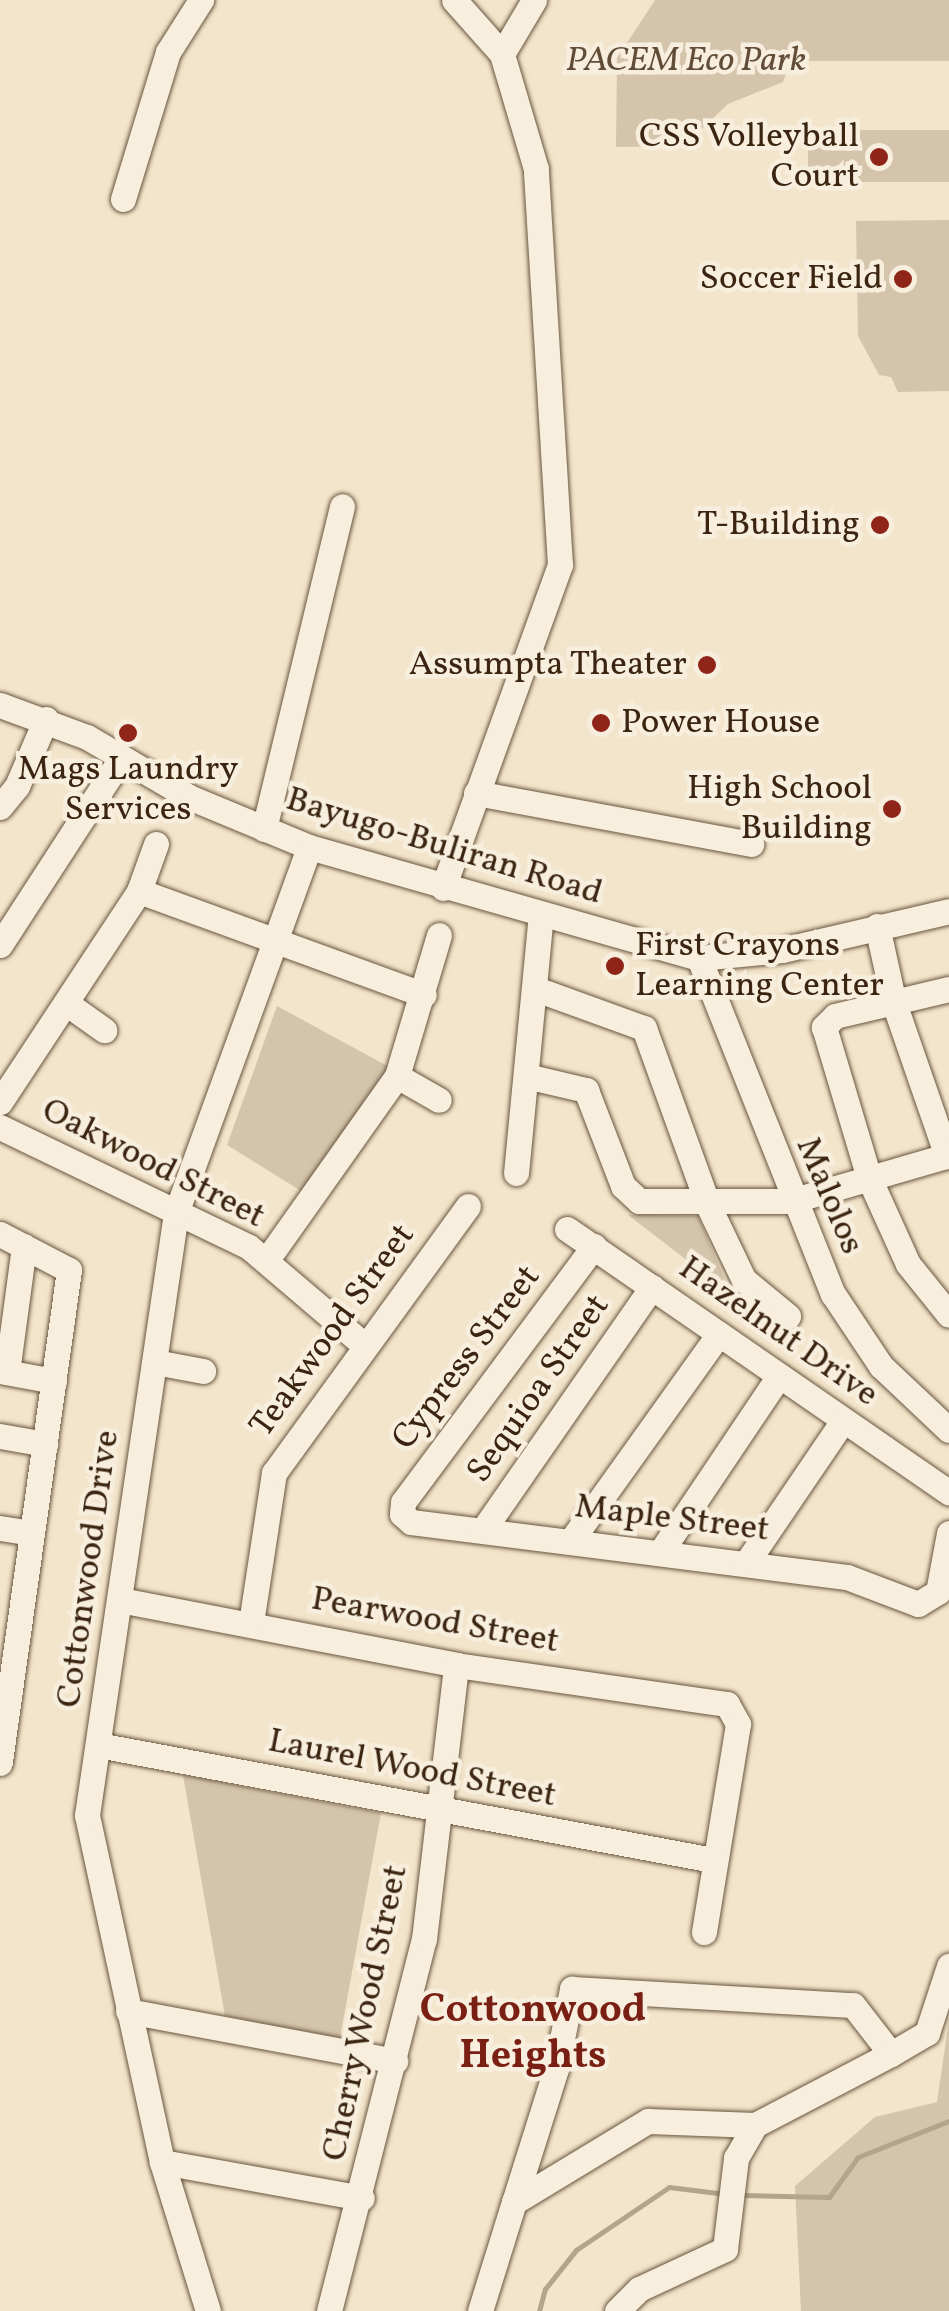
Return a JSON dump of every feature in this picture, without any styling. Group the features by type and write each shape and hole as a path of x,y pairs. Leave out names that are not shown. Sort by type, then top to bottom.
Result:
{"street":[{"path":"122,198 168,52 202,0"},
{"path":"442,888 560,565 536,169 502,54 454,0"},
{"path":"502,54 534,0"},
{"path":"264,829 342,506"},
{"name":"Bayugo-Buliran Road","path":"0,704 46,719 120,760 309,847 698,958 782,950 949,911"},
{"path":"0,806 17,786 46,719"},
{"path":"0,946 120,760"},
{"path":"476,792 751,844"},
{"path":"0,1102 139,891 156,844"},
{"name":"Cottonwood Drive","path":"208,2311 162,2162 87,1815 176,1213 309,847"},
{"path":"139,891 424,995"},
{"path":"516,1172 541,915"},
{"path":"526,1076 586,1090 629,1195 708,1205 791,1201 948,1156 894,1004 876,926"},
{"path":"266,1261 397,1076 439,935"},
{"name":"Malolos","path":"698,958 791,1201 833,1294 882,1366 949,1430"},
{"path":"536,989 644,1028 708,1205 744,1280 788,1316"},
{"path":"949,989 835,1016 824,1027 869,1178 908,1264 949,1315"},
{"path":"66,1002 104,1030"},
{"path":"397,1076 439,1100"},
{"name":"Oakwood Street","path":"0,1127 266,1261 364,1345"},
{"name":"Teakwood Street","path":"250,1622 274,1473 468,1206"},
{"name":"Hazelnut Drive","path":"567,1229 949,1493"},
{"path":"0,1234 69,1270 32,1533 13,1596 0,1763"},
{"path":"24,1246 3,1371 54,1381"},
{"name":"Cypress Street","path":"402,1514 404,1502 594,1246"},
{"name":"Sequioa Street","path":"482,1530 652,1287"},
{"path":"570,1542 720,1334"},
{"path":"154,1362 203,1371"},
{"path":"660,1553 779,1376"},
{"path":"747,1562 843,1421"},
{"path":"0,1436 45,1444"},
{"name":"Maple Street","path":"402,1514 411,1522 846,1577 918,1604 931,1600 949,1533"},
{"path":"0,1528 32,1533"},
{"name":"Pearwood Street","path":"120,1600 250,1622 456,1665 727,1704 736,1712 713,1860"},
{"name":"Cherry Wood Street","path":"329,2311 362,2198 424,1939 456,1665"},
{"name":"Laurel Wood Street","path":"98,1746 713,1860"},
{"path":"704,1932 713,1860"},
{"path":"514,2202 648,2121 755,2125 891,2054 927,2034 949,1966"},
{"path":"480,2311 556,2069 572,1989 853,2005 891,2054"},
{"path":"128,2011 394,2061"},
{"path":"617,2311 638,2289 725,2249 736,2158 755,2125"},
{"path":"162,2162 362,2198"}],"green space":[{"name":"PACEM Eco Park","path":"655,0 949,0 949,61 791,61 783,82 728,104 684,146 616,147 617,58"},
{"name":"CSS Volleyball Court","path":"808,130 949,130 949,182 808,182"},
{"name":"Soccer Field","path":"949,220 949,391 898,392 891,377 879,375 858,336 856,221"},
{"path":"277,1006 391,1068 306,1194 227,1145"},
{"path":"628,1215 698,1216 731,1294"},
{"path":"183,1775 381,1813 340,2038 225,2016"},
{"path":"949,2020 949,2311 801,2311 795,2186 875,2117 937,2102"}],"waterway":[{"path":"741,2195 829,2197 858,2157 949,2121"},
{"path":"539,2311 545,2289 576,2250 669,2187 726,2194"}],"place":[{"name":"CSS Volleyball Court","path":"879,157"},
{"name":"Soccer Field","path":"903,279"},
{"name":"T-Building","path":"880,525"},
{"name":"Assumpta Theater","path":"707,665"},
{"name":"Power House","path":"601,723"},
{"name":"Mags Laundry Services","path":"128,733"},
{"name":"High School Building","path":"892,809"},
{"name":"First Crayons Learning Center","path":"615,966"}],"district":[{"name":"Cottonwood Heights","path":"533,2034"}]}
